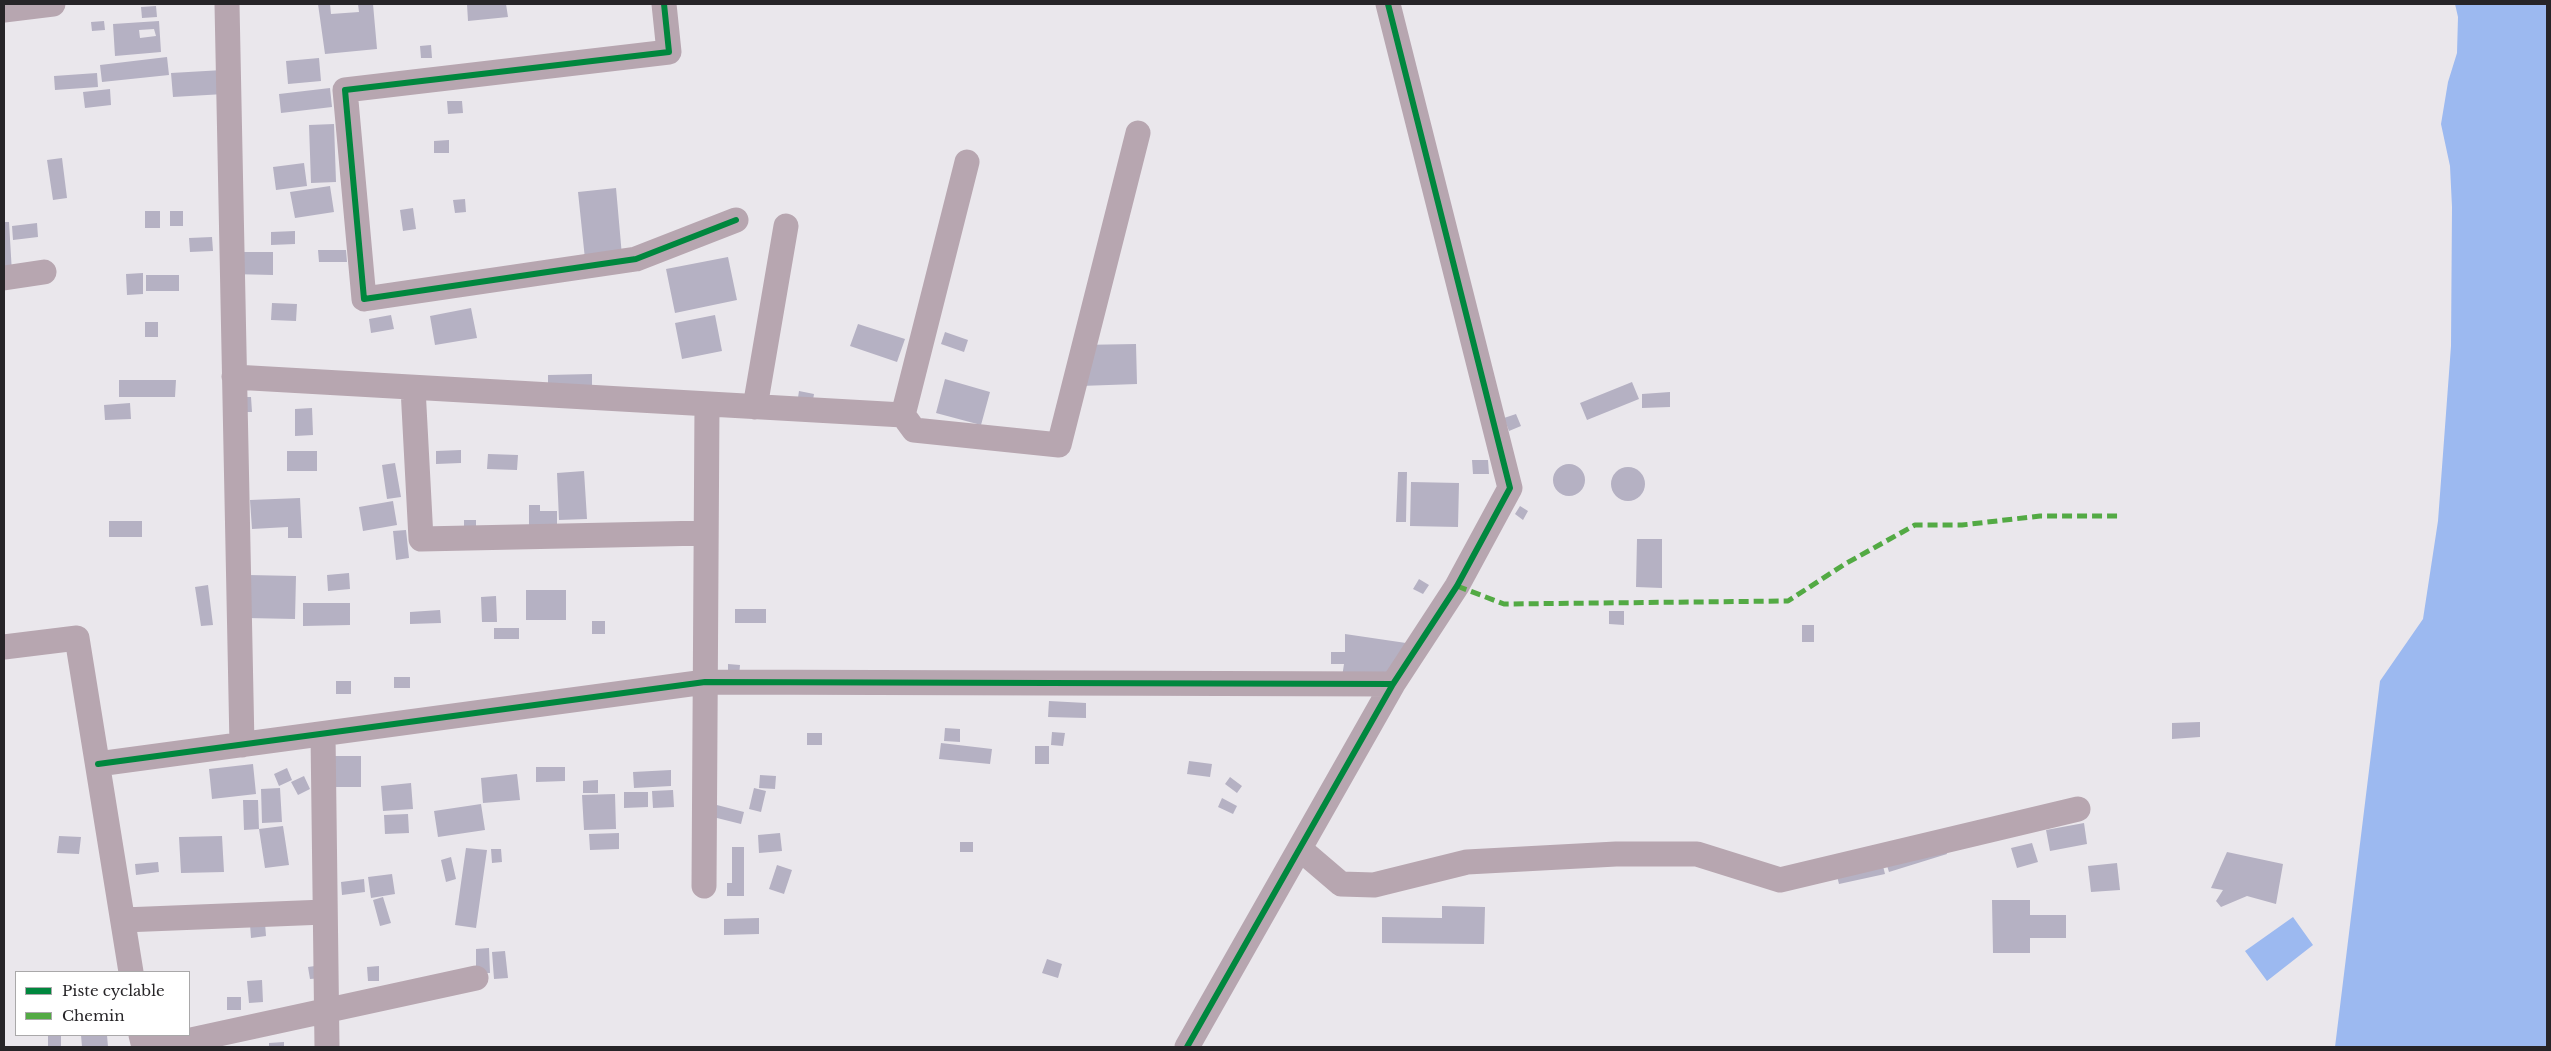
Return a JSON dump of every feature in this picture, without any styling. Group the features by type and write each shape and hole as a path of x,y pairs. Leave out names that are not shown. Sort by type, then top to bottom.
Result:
{"street":[{"path":"4,10 53,4"},
{"path":"226,4 242,745"},
{"path":"664,4 669,52 345,90 364,299 636,259 736,220"},
{"path":"1187,1047 1393,684 1457,586 1510,488 1388,4"},
{"path":"903,415 914,430 1059,445 1138,133"},
{"path":"903,415 967,162"},
{"path":"754,407 786,226"},
{"path":"4,278 44,272"},
{"path":"234,377 903,415"},
{"path":"413,388 421,539 706,533"},
{"path":"704,886 706,404"},
{"path":"4,647 77,638 131,971"},
{"path":"98,764 705,682 1393,684"},
{"path":"323,734 327,1047"},
{"path":"1300,849 1341,884 1374,885 1466,862 1616,854 1697,854 1780,880 2078,809"},
{"path":"123,920 325,912"},
{"path":"158,1047 476,978"}],"water":[{"path":"2455,4 2547,4 2547,1047 2335,1047 2380,681 2423,619 2438,521 2451,346 2452,207 2450,166 2441,124 2448,82 2457,53 2458,17"},
{"path":"2293,917 2313,945 2267,981 2245,951"}],"building":[{"path":"318,4 330,4 331,14 359,12 358,4 373,4 377,49 325,54"},
{"path":"467,4 506,4 508,17 468,21"},
{"path":"156,6 157,17 142,18 141,7"},
{"path":"104,21 105,30 92,31 91,22"},
{"path":"159,21 161,52 115,56 113,24","holes":["154,29 156,36 140,38 139,30"]},
{"path":"431,45 432,58 421,58 420,46"},
{"path":"167,57 169,75 102,82 100,65"},
{"path":"319,58 321,81 288,84 286,61"},
{"path":"223,70 224,94 173,97 171,73"},
{"path":"97,73 98,87 55,90 54,76"},
{"path":"330,88 332,107 281,113 279,94"},
{"path":"110,89 111,105 85,108 83,92"},
{"path":"447,101 462,101 463,113 448,114"},
{"path":"334,124 336,182 311,183 309,125"},
{"path":"449,140 449,153 434,153 434,141"},
{"path":"62,158 67,198 53,200 47,160"},
{"path":"304,163 307,186 276,190 273,167"},
{"path":"330,186 334,212 295,218 290,192"},
{"path":"616,188 622,256 585,259 578,192"},
{"path":"465,199 466,212 455,213 453,200"},
{"path":"413,208 416,229 403,231 400,210"},
{"path":"145,211 160,211 160,228 145,228"},
{"path":"170,211 183,211 183,226 170,226"},
{"path":"4,222 9,222 12,273 4,285"},
{"path":"37,223 38,237 13,240 12,226"},
{"path":"295,231 295,244 271,245 271,232"},
{"path":"212,237 213,251 190,252 189,238"},
{"path":"318,250 346,250 347,262 319,262"},
{"path":"232,252 273,252 273,275 231,274"},
{"path":"728,257 737,300 675,313 666,269"},
{"path":"143,273 143,294 127,295 126,274"},
{"path":"146,275 179,275 179,291 146,291"},
{"path":"272,303 297,304 296,321 271,320"},
{"path":"471,308 477,338 435,345 430,316"},
{"path":"391,315 394,329 371,333 369,319"},
{"path":"715,315 722,351 682,359 675,323"},
{"path":"145,322 158,322 158,337 145,337"},
{"path":"858,324 905,339 897,362 850,346"},
{"path":"945,332 968,340 964,352 941,344"},
{"path":"1136,344 1137,384 1080,386 1079,345"},
{"path":"592,374 592,390 548,391 548,375"},
{"path":"945,379 990,392 981,425 936,413"},
{"path":"119,380 176,380 175,397 119,397"},
{"path":"1632,382 1639,399 1587,420 1580,403"},
{"path":"799,391 814,394 812,406 797,404"},
{"path":"1670,392 1670,407 1642,408 1642,394"},
{"path":"238,397 251,397 252,412 238,412"},
{"path":"130,403 131,419 105,420 104,405"},
{"path":"312,408 313,435 295,436 295,409"},
{"path":"1516,414 1521,426 1509,431 1504,418"},
{"path":"461,450 461,463 436,464 436,451"},
{"path":"287,451 317,451 317,471 287,471"},
{"path":"488,454 518,455 517,470 487,469"},
{"path":"1472,460 1488,460 1489,474 1473,474"},
{"path":"395,463 401,497 387,499 382,465"},
{"path":"1569,464 1575,465 1580,469 1584,474 1584,486 1580,491 1575,495 1569,496 1563,495 1558,491 1554,486 1553,480 1554,474 1558,469 1563,465"},
{"path":"1628,467 1635,468 1640,472 1644,477 1644,491 1640,496 1635,500 1628,501 1621,500 1616,496 1612,491 1611,484 1612,477 1616,472 1621,468"},
{"path":"584,471 587,519 559,520 557,473"},
{"path":"1398,472 1407,472 1406,522 1396,522"},
{"path":"1411,482 1459,483 1458,527 1410,526"},
{"path":"300,498 302,538 288,538 288,527 252,529 250,500"},
{"path":"393,501 397,525 363,531 359,507"},
{"path":"529,505 540,505 540,511 557,511 557,537 529,537"},
{"path":"1520,506 1528,511 1523,520 1515,514"},
{"path":"464,520 476,520 476,534 464,533"},
{"path":"109,521 142,521 142,537 109,537"},
{"path":"406,530 409,558 396,560 393,531"},
{"path":"1637,539 1662,539 1662,588 1636,587"},
{"path":"349,573 350,589 328,591 327,575"},
{"path":"248,575 296,576 295,619 247,618"},
{"path":"1419,579 1429,585 1423,594 1413,589"},
{"path":"208,585 213,625 201,626 195,587"},
{"path":"526,590 566,590 566,620 526,620"},
{"path":"496,596 497,622 482,622 481,597"},
{"path":"303,603 350,603 350,625 303,626"},
{"path":"735,609 766,609 766,623 735,623"},
{"path":"440,610 441,623 410,624 410,612"},
{"path":"1609,611 1624,611 1624,625 1609,624"},
{"path":"592,621 605,621 605,634 592,634"},
{"path":"1802,625 1814,625 1814,642 1802,642"},
{"path":"494,628 519,628 519,639 494,639"},
{"path":"1345,634 1406,643 1379,692 1342,677 1344,664 1331,664 1331,652 1345,652"},
{"path":"728,664 740,665 739,676 728,675"},
{"path":"394,677 410,677 410,688 394,688"},
{"path":"336,681 351,681 351,694 336,694"},
{"path":"1049,701 1086,703 1086,718 1048,717"},
{"path":"2200,722 2200,737 2172,739 2172,723"},
{"path":"945,728 960,729 960,742 944,741"},
{"path":"1052,732 1065,733 1063,746 1051,745"},
{"path":"807,733 822,733 822,745 807,745"},
{"path":"941,743 992,749 990,764 939,759"},
{"path":"1035,746 1049,746 1049,764 1035,764"},
{"path":"335,756 361,756 361,787 334,787"},
{"path":"1189,761 1212,764 1210,777 1187,774"},
{"path":"253,764 256,794 212,799 209,769"},
{"path":"536,767 565,767 565,781 536,782"},
{"path":"287,768 292,780 279,786 274,774"},
{"path":"671,770 671,786 634,788 633,772"},
{"path":"517,774 520,800 483,803 481,778"},
{"path":"760,775 776,776 775,789 759,788"},
{"path":"304,776 310,789 298,795 291,782"},
{"path":"1230,777 1242,786 1237,793 1225,784"},
{"path":"598,780 598,793 583,793 583,781"},
{"path":"411,783 413,809 383,811 381,786"},
{"path":"280,788 282,822 262,823 261,789"},
{"path":"754,788 766,791 761,812 749,809"},
{"path":"673,790 674,807 653,808 652,791"},
{"path":"624,792 648,792 648,807 624,808"},
{"path":"615,794 616,829 584,830 582,795"},
{"path":"1222,798 1237,806 1233,814 1218,807"},
{"path":"243,800 258,800 259,829 244,830"},
{"path":"481,804 485,830 438,837 434,811"},
{"path":"713,804 744,812 741,824 709,816"},
{"path":"408,814 409,833 385,834 384,815"},
{"path":"2084,823 2087,844 2050,851 2046,830"},
{"path":"283,826 289,865 265,868 259,829"},
{"path":"619,833 619,849 590,850 589,834"},
{"path":"780,833 782,851 759,853 758,835"},
{"path":"59,836 81,837 79,854 57,853"},
{"path":"222,836 224,872 181,873 179,837"},
{"path":"1943,839 1947,854 1889,872 1884,856"},
{"path":"960,842 973,842 973,852 960,852"},
{"path":"2032,843 2038,862 2017,868 2011,848"},
{"path":"732,847 744,847 744,896 727,896 727,883 732,883"},
{"path":"466,848 487,850 476,928 455,925"},
{"path":"491,849 501,849 502,862 492,863"},
{"path":"2227,852 2283,864 2276,904 2247,896 2221,907 2216,901 2223,890 2211,888"},
{"path":"451,857 456,879 446,882 441,860"},
{"path":"1881,858 1885,874 1839,884 1835,868"},
{"path":"158,862 159,872 136,875 135,864"},
{"path":"2117,863 2120,890 2091,892 2088,866"},
{"path":"777,865 792,870 784,894 769,889"},
{"path":"392,874 395,894 371,898 368,877"},
{"path":"364,879 365,892 342,895 341,882"},
{"path":"383,897 391,923 380,926 373,900"},
{"path":"1992,900 2030,900 2030,915 2066,915 2066,938 2030,938 2030,953 1993,953"},
{"path":"1442,906 1485,907 1484,944 1382,943 1382,917 1442,918"},
{"path":"759,918 759,934 724,935 724,919"},
{"path":"265,923 266,936 251,938 250,924"},
{"path":"489,948 490,973 476,973 476,949"},
{"path":"505,951 508,978 494,979 492,952"},
{"path":"1047,959 1062,964 1058,978 1042,973"},
{"path":"322,965 323,978 310,979 308,967"},
{"path":"379,966 379,981 368,981 367,967"},
{"path":"262,980 263,1002 249,1003 247,981"},
{"path":"227,997 241,997 241,1010 227,1010"},
{"path":"48,1036 61,1036 61,1047 48,1047"},
{"path":"81,1036 107,1036 108,1047 82,1047"},
{"path":"284,1042 284,1047 269,1047 269,1043"}],"marked path":[{"path":"1457,586 1504,604 1788,601 1845,564 1915,525 1962,525 2040,516 2121,516"}],"cycle path":[{"path":"664,4 669,52 345,90 364,299 636,259 736,220"},
{"path":"1187,1047 1393,684 1457,586 1510,488 1388,4"},
{"path":"98,764 705,682 1393,684"}]}
